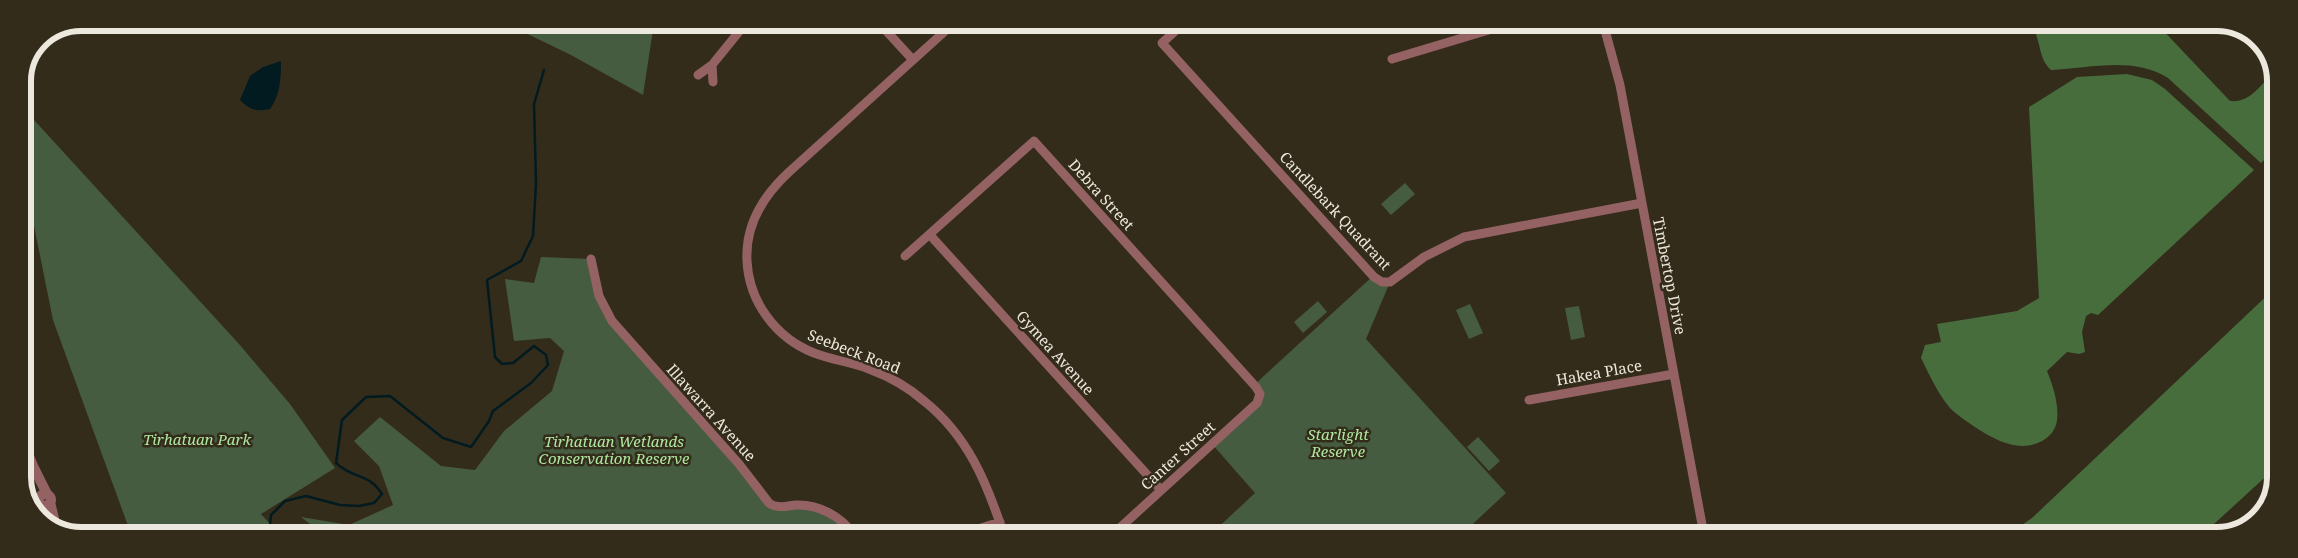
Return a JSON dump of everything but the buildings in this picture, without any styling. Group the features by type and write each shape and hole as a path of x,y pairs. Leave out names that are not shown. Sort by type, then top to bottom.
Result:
{"street":[{"path":"698,75 712,65 740,31"},
{"path":"886,31 912,60"},
{"name":"Seebeck Road","path":"945,31 785,175 768,193 758,208 749,236 746,258 748,276 761,310 790,340 815,354 861,366 885,376 912,392 941,416 963,442 977,463 1002,527"},
{"name":"Candlebark Quadrant","path":"1173,31 1157,42 1374,277 1381,282 1391,282 1424,256 1464,238 1642,203"},
{"path":"1392,59 1485,31"},
{"name":"Timbertop Drive","path":"1605,31 1618,73 1703,527"},
{"path":"712,65 713,82"},
{"name":"Debra Street","path":"905,256 930,236 1034,141 1254,385 1260,397"},
{"name":"Gymea Avenue","path":"930,236 1161,490"},
{"name":"Illawarra Avenue","path":"591,259 599,296 612,322 739,464 769,503 776,507 803,505 819,508 839,519 846,527"},
{"name":"Hakea Place","path":"1529,400 1674,374"},
{"name":"Canter Street","path":"1121,527 1257,403 1260,397"},
{"path":"31,461 40,501 49,514"},
{"path":"984,527 1000,522"}],"green space":[{"path":"522,31 653,31 643,95 571,55"},
{"path":"2034,31 2164,31 2230,101 2237,101 2249,96 2267,79 2267,157 2261,163 2168,78 2155,71 2126,65 2051,70 2043,60"},
{"path":"2127,74 2152,80 2165,89 2254,170 2098,315 2091,313 2086,316 2082,332 2085,352 2079,354 2067,352 2047,371 2057,408 2057,420 2054,430 2045,439 2034,444 2017,446 2009,444 1993,438 1978,429 1950,408 1938,391 1921,358 1925,345 1941,342 1937,324 2017,311 2039,298 2029,107 2077,77"},
{"name":"Tirhatuan Park","path":"31,117 239,344 290,404 335,468 261,514 273,527 128,527 53,320 31,211"},
{"path":"1405,183 1415,194 1391,215 1381,204"},
{"name":"Tirhatuan Wetlands Conservation Reserve","path":"541,257 591,259 603,306 769,503 819,509 843,527 314,527 301,517 349,525 393,505 379,466 354,441 380,417 441,466 475,470 504,431 552,391 564,351 550,338 514,341 505,279 534,283"},
{"name":"Starlight Reserve","path":"1373,276 1390,282 1366,339 1506,493 1470,527 1219,527 1255,493 1212,444 1257,403 1254,385"},
{"path":"2267,296 2267,475 2211,527 2019,527 2032,518"},
{"path":"1318,301 1327,312 1303,333 1294,322"},
{"path":"1470,304 1483,333 1469,339 1456,310"},
{"path":"1579,306 1585,337 1571,340 1565,308"},
{"path":"1478,437 1500,461 1489,471 1467,447"}],"water":[{"path":"281,61 279,86 276,98 270,109 254,109 240,100 250,76 263,67"}],"waterway":[{"path":"270,527 271,515 285,501 306,496 340,505 359,506 374,503 382,494 371,482 349,472 336,463 342,420 366,397 390,396 443,438 471,447 489,421 493,411 531,383 548,365 546,355 534,346 513,363 502,364 495,357 487,280 521,261 533,236 536,183 534,104 544,70"}]}
